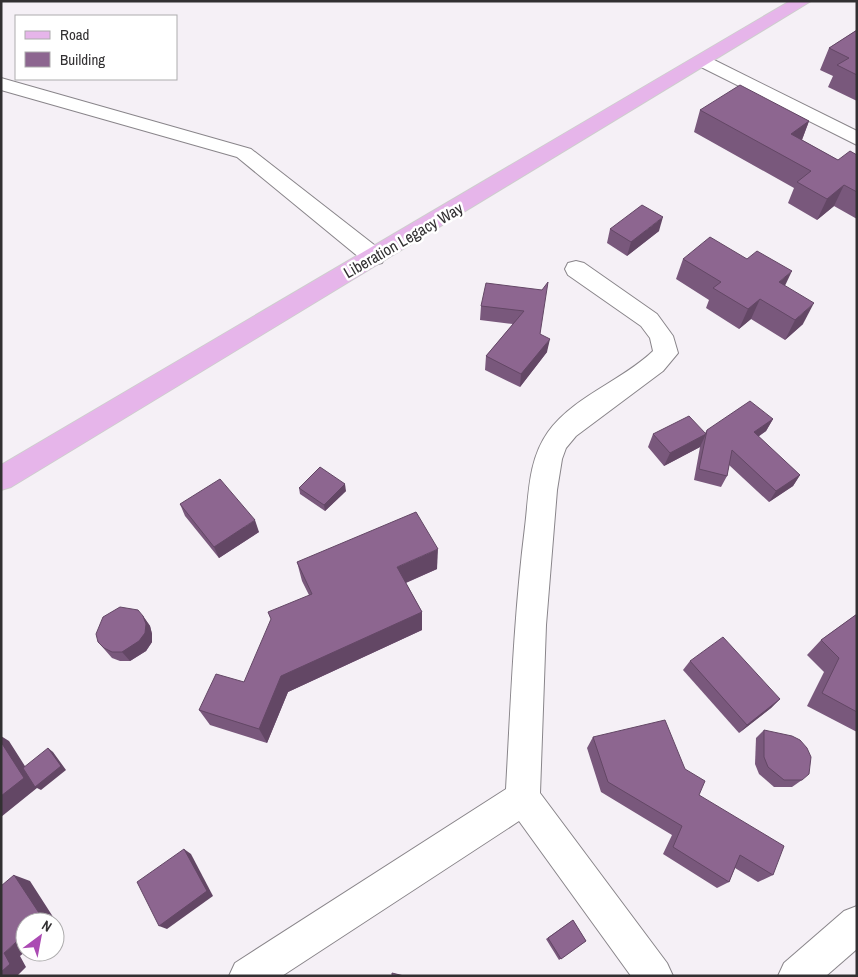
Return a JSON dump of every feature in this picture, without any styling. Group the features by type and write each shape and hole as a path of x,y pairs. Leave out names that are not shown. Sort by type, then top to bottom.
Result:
{"main road":[{"name":"Liberation Legacy Way","path":"1,479 804,1"}],"street":[{"path":"704,61 857,139"},
{"path":"1,84 244,153 374,257"},
{"path":"576,269 649,320 661,336 666,353 654,367 576,420 558,439 547,460 532,583 523,798 654,976"},
{"path":"248,976 523,798"},
{"path":"797,976 857,924"}],"building":[{"path":"857,30 857,75 837,65 849,58 829,48"},
{"path":"740,85 809,121 791,134 838,160 850,151 857,155 857,192 844,185 827,199 797,182 811,171 700,110"},
{"path":"642,205 663,217 631,242 610,229"},
{"path":"710,237 747,259 757,251 792,271 779,282 814,303 795,320 760,299 748,309 713,288 721,282 683,259"},
{"path":"548,282 540,334 550,339 521,374 486,356 524,311 481,306 486,283 542,290"},
{"path":"750,401 773,419 754,432 800,475 776,491 732,450 727,476 699,469 707,430"},
{"path":"689,416 706,434 670,453 653,434"},
{"path":"320,467 345,484 324,505 299,488"},
{"path":"220,479 255,520 214,547 180,504"},
{"path":"416,512 438,549 397,567 422,612 281,676 259,729 199,710 216,674 244,682 271,619 268,612 312,594 297,562"},
{"path":"120,607 138,610 146,624 145,633 139,641 122,652 112,652 98,642 96,634 103,617"},
{"path":"857,614 857,712 822,693 839,658 821,640"},
{"path":"723,637 780,699 747,725 690,661"},
{"path":"665,720 685,769 705,781 699,795 784,846 773,875 740,855 729,882 673,847 682,826 608,782 593,737"},
{"path":"764,730 792,736 800,740 807,748 811,757 809,774 802,780 784,780 768,767 764,757"},
{"path":"1,742 24,778 1,796"},
{"path":"48,748 61,766 35,787 23,768"},
{"path":"184,849 207,891 159,926 137,882"},
{"path":"14,875 38,912 15,912 15,943 4,953 10,964 1,972 1,886"},
{"path":"573,920 586,941 561,959 548,938"},
{"path":"392,973 404,976 392,976"}]}
